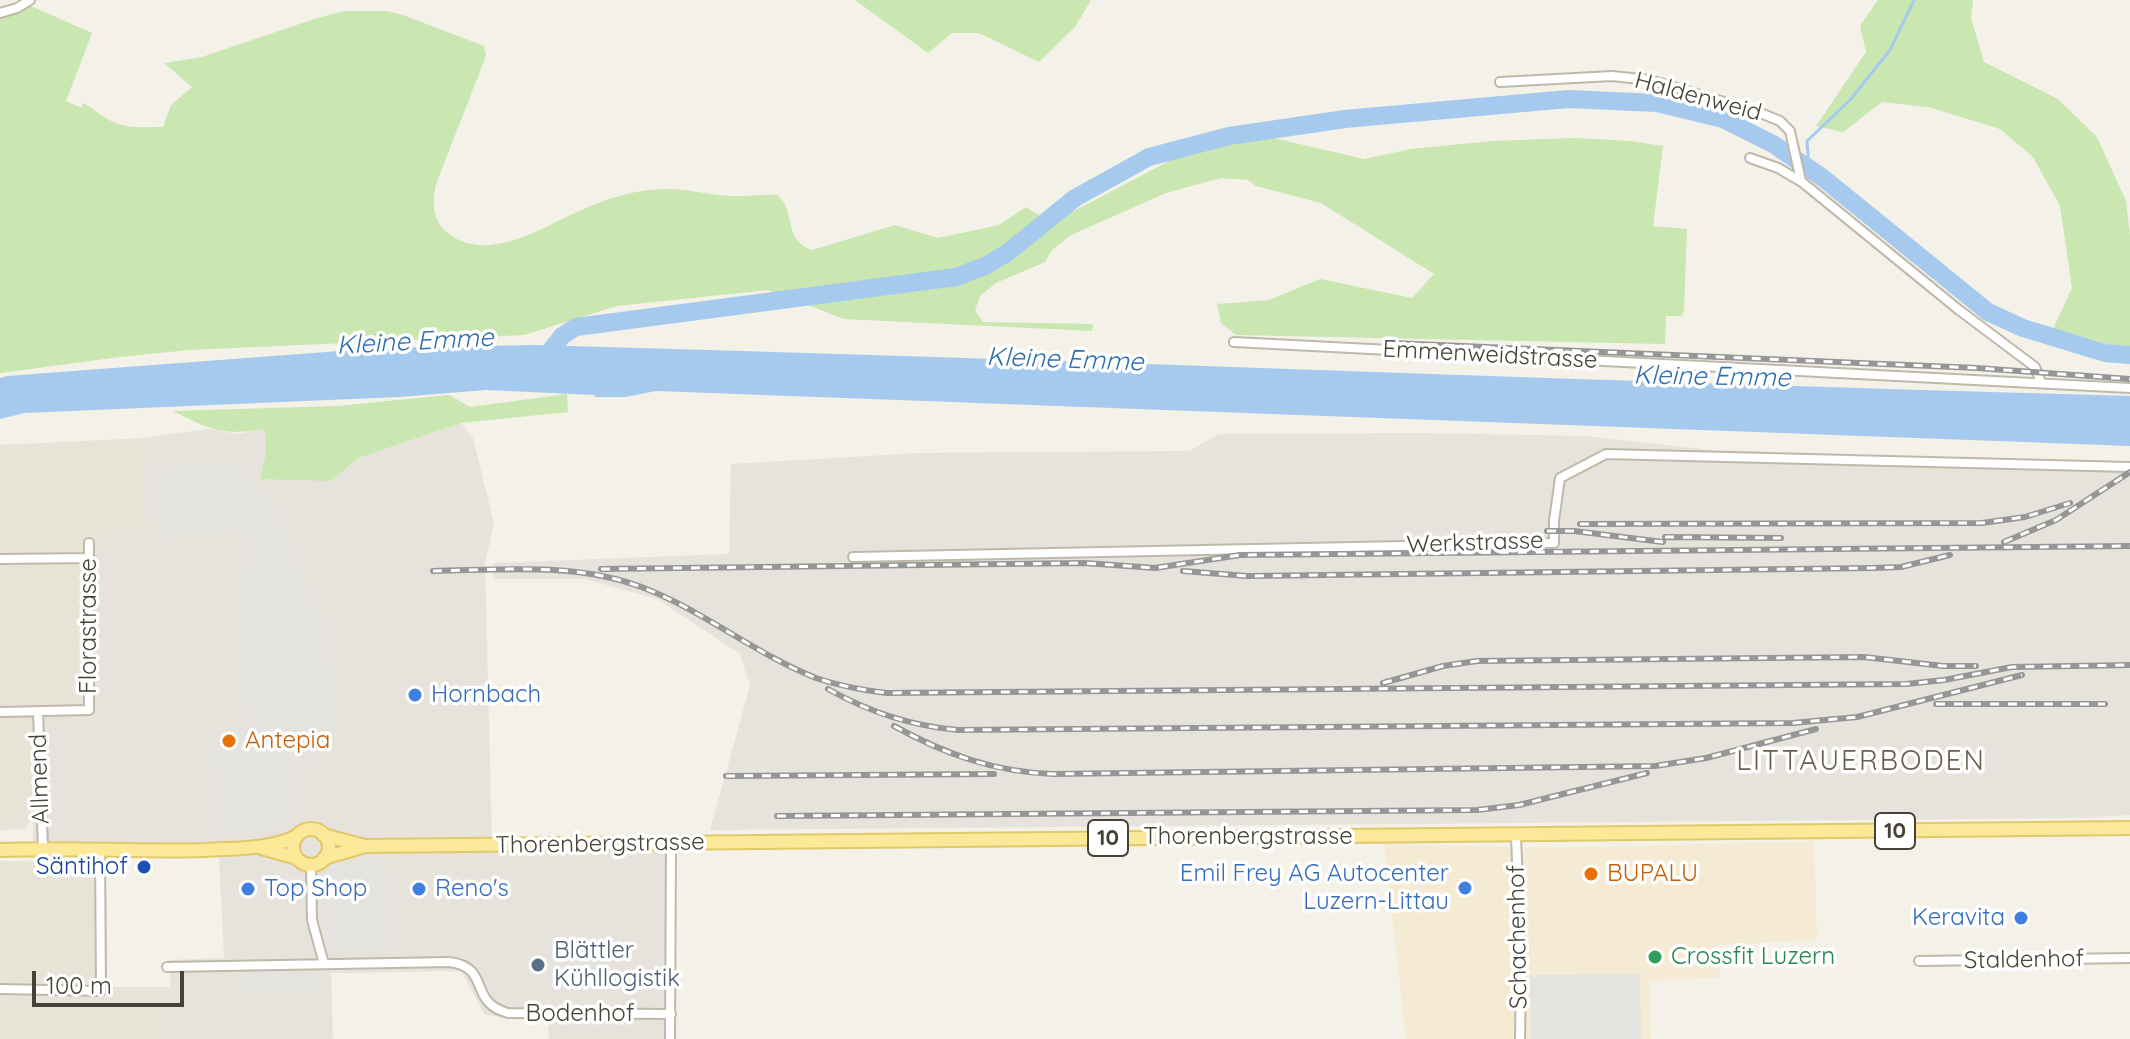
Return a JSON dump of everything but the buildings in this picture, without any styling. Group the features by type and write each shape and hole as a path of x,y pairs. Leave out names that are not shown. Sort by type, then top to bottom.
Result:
{"main road":[{"name":"Thorenbergstrasse","path":"323,835 365,846 2130,828"},
{"name":"10","path":"258,848 308,830 323,835"},
{"path":"323,835 328,847 324,858"},
{"path":"297,836 293,848 297,858"},
{"name":"Thorenbergstrasse","path":"324,858 365,846"},
{"name":"10","path":"0,850 258,848 311,865 324,858"}],"street":[{"path":"0,13 30,0"},
{"name":"Haldenweid","path":"1500,82 1612,76 1650,80 1780,121 1790,131 1800,177"},
{"name":"Haldenweid","path":"1750,158 1800,177 1959,310 2035,367 2041,382"},
{"name":"Emmenweidstrasse","path":"1234,342 2130,388"},
{"name":"Werkstrasse","path":"853,557 1554,543 1560,478 1606,454 2130,467"},
{"name":"Florastrasse","path":"89,543 89,710"},
{"path":"0,559 89,558"},
{"name":"Allmend","path":"43,848 38,712 89,710"},
{"path":"0,712 38,712"},
{"name":"Schachenhof","path":"1516,836 1521,966 1520,1039"},
{"name":"Bodenhof","path":"670,1039 671,843"},
{"path":"0,989 101,991 100,851"},
{"path":"311,865 312,920 324,964"},
{"name":"Staldenhof","path":"1919,961 2130,958"},
{"name":"Bodenhof","path":"167,967 449,962 463,964 477,977 489,1004 508,1013 671,1014"}],"shaded area":[{"path":"461,423 473,438 494,524 485,564 492,845 671,843 670,1039 549,1039 548,1020 485,1015 461,971 331,973 333,1039 171,1039 170,960 224,958 219,856 33,843 32,717 82,703 83,536 145,533 144,438 208,429 237,434 265,429 266,454 331,481 358,458"},
{"path":"1219,434 1586,436 1712,450 2130,463 2130,815 2081,818 710,830 750,686 740,654 657,599 585,579 493,579 493,563 729,554 731,464 920,453 1189,451"},
{"path":"144,438 145,533 83,536 82,704 32,717 33,818 25,829 0,830 0,445"},
{"path":"246,464 252,484 270,497 315,611 322,615 331,665 333,747 313,747 314,761 292,764 294,811 283,830 215,836 211,747 245,745 242,587 248,533 157,537 155,467"},
{"path":"1814,841 1817,940 1718,945 1720,978 1649,980 1651,1039 1406,1039 1384,844 1558,848"},
{"path":"384,858 386,950 335,951 326,917 327,869 336,862"},
{"path":"0,861 78,862 89,867 107,893 107,987 170,987 171,1039 0,1039"},
{"path":"318,972 318,991 244,992 243,974"},
{"path":"1640,974 1641,1039 1531,1039 1530,975"}],"green space":[{"path":"855,0 1091,0 1075,27 1039,62 979,33 952,33 928,53"},
{"path":"1878,0 1973,0 1971,18 1984,62 2058,99 2097,137 2126,201 2130,235 2130,350 2053,329 2072,288 2060,206 2033,157 2000,129 1928,107 1882,102 1843,132 1816,126 1866,52 1860,26"},
{"path":"31,6 92,33 66,101 81,108 83,103 117,124 130,126 163,127 171,105 192,87 164,63 202,57 345,11 387,11 403,15 484,46 486,56 436,184 434,205 439,223 449,234 466,243 484,245 521,238 613,198 660,189 729,196 777,195 787,209 797,239 812,250 895,225 938,238 999,225 1026,207 1051,223 1177,157 1265,136 1364,159 1411,149 1491,141 1574,138 1663,146 1653,226 1687,229 1684,310 1682,316 1666,316 1665,344 1236,335 1221,323 1217,304 1269,300 1320,279 1412,298 1434,274 1321,203 1256,186 1248,180 1221,178 1166,193 1071,235 1052,250 1045,262 996,283 980,296 975,310 983,322 1093,324 1092,331 844,319 768,290 617,306 524,335 189,350 0,373 0,16"},
{"path":"567,394 568,412 461,423 358,458 331,481 260,479 266,454 265,429 238,432 217,430 173,411 337,406 449,395 470,407"}],"water":[{"path":"535,345 2130,396 2130,446 656,391 625,397 595,397 486,390 399,397 25,413 0,419 0,378 7,376 379,348"}],"waterway":[{"path":"1809,168 1807,141 1851,99 1890,50 1914,0"},
{"path":"540,364 562,336 576,327 956,277 1007,253 1075,198 1149,157 1229,136 1345,119 1568,99 1657,103 1723,119 1773,144 1823,178 1988,312 2023,328 2105,353 2130,355"}],"railway":[{"path":"1392,343 1977,368 2130,379"},
{"path":"2004,542 2056,520 2130,472"},
{"path":"1580,524 1982,523 2025,517 2070,503"},
{"path":"1547,531 1574,531 1663,542"},
{"path":"1665,537 1781,538"},
{"path":"601,569 1085,563 1155,568 1240,555 2130,546"},
{"path":"1183,571 1247,576 1872,568 1901,567 1950,555"},
{"path":"433,571 540,569 619,580 666,597 772,657 816,678 887,693 1906,684 2012,667 2130,665"},
{"path":"1383,683 1443,666 1477,661 1864,657 1943,666 1976,666"},
{"path":"828,689 891,717 958,730 1793,723 1857,717 2022,675"},
{"path":"1936,704 2105,704"},
{"path":"894,726 970,760 1010,770 1053,774 1655,766 1706,758 1816,729"},
{"path":"777,816 1477,810 1519,805 1647,773"},
{"path":"726,776 994,774"}],"place":[{"name":"Hornbach","path":"415,695"},
{"name":"Antepia","path":"229,741"},
{"name":"Säntihof","path":"144,867"},
{"name":"BUPALU","path":"1591,874"},
{"name":"Emil Frey AG Autocenter Luzern-Littau","path":"1465,888"},
{"name":"Top Shop","path":"248,889"},
{"name":"Reno's","path":"419,889"},
{"name":"Keravita","path":"2021,918"},
{"name":"Crossfit Luzern","path":"1655,957"},
{"name":"Blättler Kühllogistik","path":"538,965"}],"district":[{"name":"LITTAUERBODEN","path":"1861,762"}],"water label":[{"name":"Kleine Emme","path":"415,342"},
{"name":"Kleine Emme","path":"1065,360"},
{"name":"Kleine Emme","path":"1712,377"}]}
